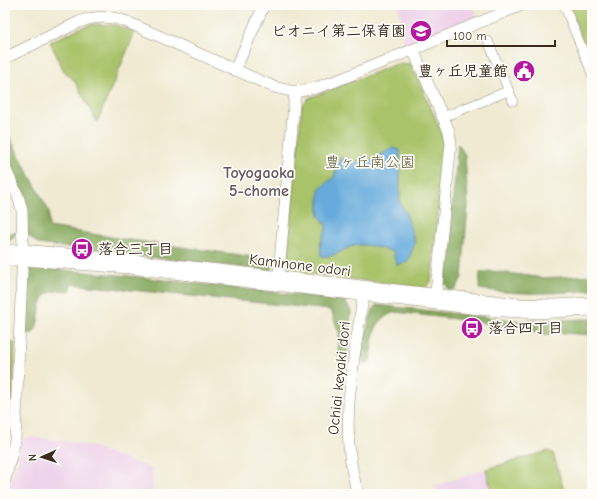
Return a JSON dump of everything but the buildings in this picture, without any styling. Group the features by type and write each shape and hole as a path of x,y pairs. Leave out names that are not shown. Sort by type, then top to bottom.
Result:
{"street":[{"path":"235,70 264,5"},
{"path":"5,58 79,22 91,18 108,18 121,20 265,84 295,92 322,86 522,5"},
{"path":"564,5 592,73"},
{"path":"488,41 512,101"},
{"path":"413,50 449,131 451,155 435,300"},
{"path":"443,118 508,91"},
{"path":"278,281 295,92"},
{"path":"5,168 18,196 22,210 23,255 15,440 5,480"},
{"name":"Kaminone odori","path":"5,251 23,255 130,268 278,281 536,313 592,310"},
{"name":"Kaminone odori","path":"5,260 23,255"},
{"name":"Ochiai keyaki dori","path":"358,494 352,473 347,434 349,400 363,292"},
{"name":"Kaminone odori","path":"435,300 537,305 592,303"}],"shaded area":[{"name":"ピオニイ第二保育園","path":"399,5 472,5 477,16 404,46"},
{"path":"31,437 66,441 90,446 152,469 153,494 6,494 16,466 21,438"},
{"path":"486,469 492,494 437,494 434,486"}],"green space":[{"path":"568,5 592,5 592,62"},
{"path":"92,24 115,25 135,32 97,122 74,80 64,71 50,42"},
{"name":"豊ヶ丘南公園","path":"399,63 411,64 442,133 444,152 431,282 425,288 293,272 287,265 302,105 309,98"},
{"path":"5,129 49,211 49,227 123,239 276,260 271,271 38,244 27,234 22,195 5,158"},
{"path":"458,144 465,155 468,206 462,277 456,289 449,290 445,283"},
{"path":"5,233 16,233 8,243 5,243"},
{"path":"30,267 129,276 344,300 351,311 347,355 345,359 340,359 338,355 339,333 331,310 71,284 70,291 57,291 49,293 44,298 41,304 37,326 33,333 24,334"},
{"path":"492,271 544,278 592,275 592,290 536,293 479,289 480,272"},
{"path":"376,305 522,321 592,319 592,335 551,332 549,335 516,327 514,332 481,322 395,312 381,320 377,325 373,338 370,361 365,364 361,358 369,322"},
{"path":"5,342 15,343 12,428 5,428"},
{"path":"548,451 553,453 565,494 492,494 486,469"}],"water":[{"path":"393,148 400,150 400,203 406,213 415,243 408,261 397,265 394,258 394,252 364,245 350,247 331,256 321,256 321,244 326,226 319,215 319,189 334,177 340,158 365,163"}],"place":[{"name":"ピオニイ第二保育園","path":"421,31"},
{"name":"豊ヶ丘児童館","path":"524,71"},
{"name":"落合三丁目","path":"82,249"},
{"name":"落合四丁目","path":"472,328"}],"district":[{"name":"Toyogaoka 5-chome","path":"259,182"}]}
